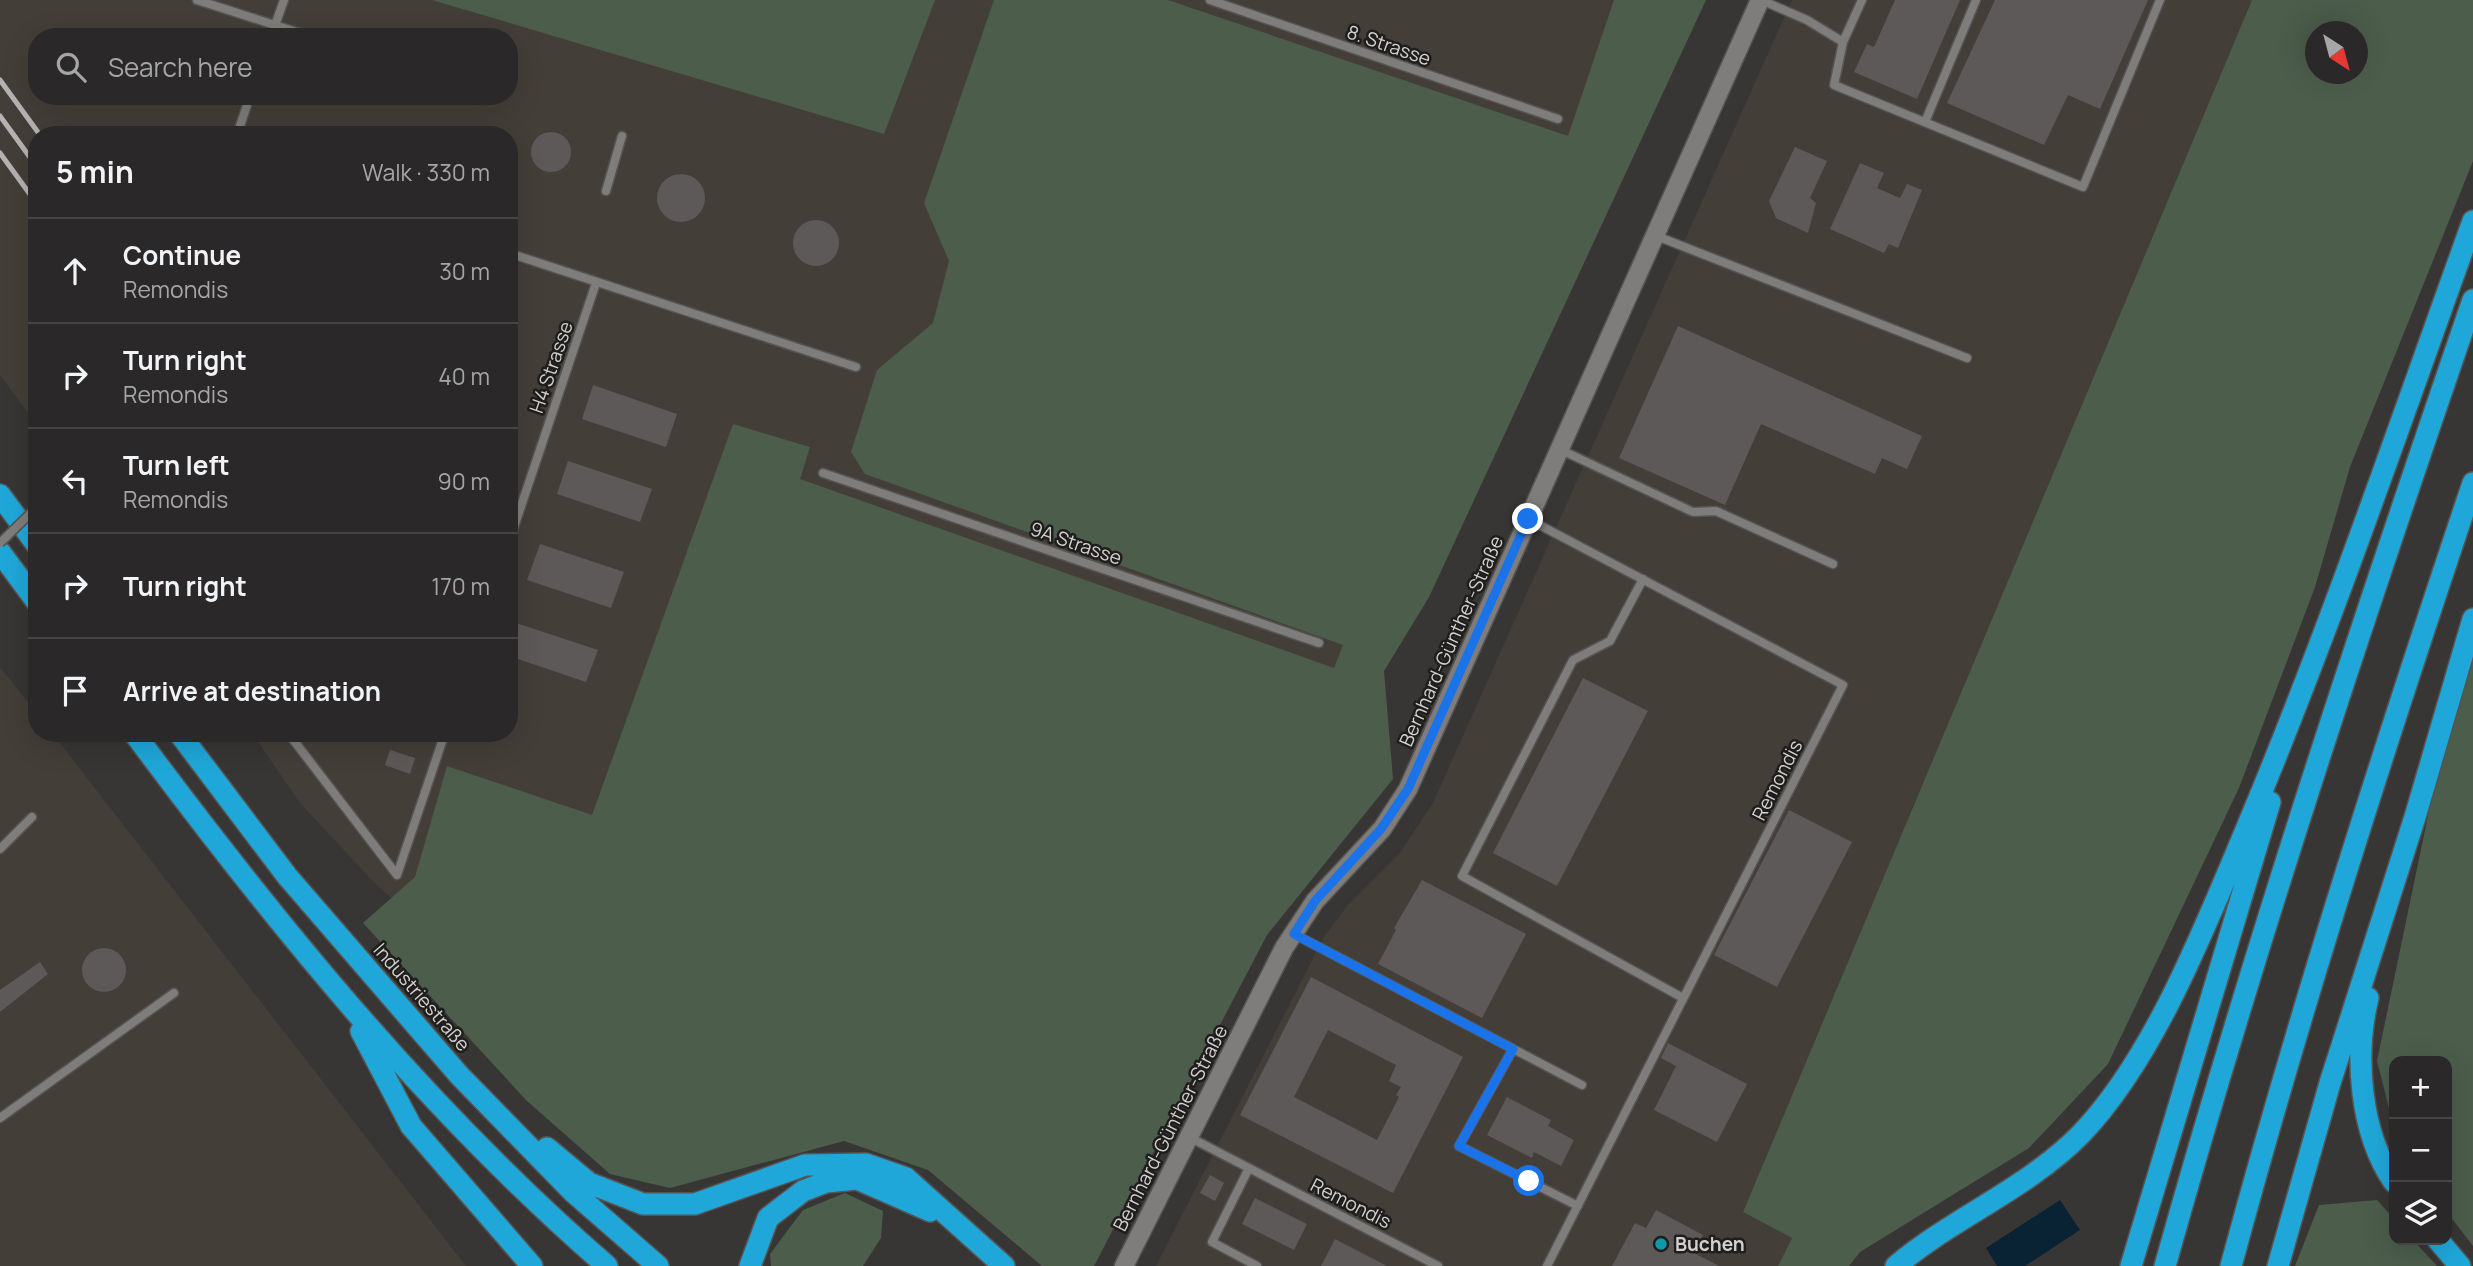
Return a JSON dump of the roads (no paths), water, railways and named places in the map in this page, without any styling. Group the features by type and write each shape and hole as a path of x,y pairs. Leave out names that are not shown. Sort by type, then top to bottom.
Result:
{"highway":[{"path":"1896,1266 2029,1178 2080,1134 2124,1081 2196,948 2302,696 2473,221"},
{"path":"2165,1266 2203,1132 2367,608 2473,300"},
{"path":"2231,1266 2299,1028 2408,678 2473,483"},
{"path":"0,495 28,533"},
{"path":"0,552 28,589"},
{"path":"2278,1266 2330,1083 2415,817 2473,620"},
{"path":"2131,1266 2302,696"},
{"path":"141,742 261,899 345,1001 457,1125 607,1266"},
{"name":"Industriestraße","path":"186,742 287,876 459,1075 572,1191 658,1266"},
{"path":"2389,1174 2368,1119 2361,1070 2364,1016 2415,817"},
{"path":"345,1001 411,1126 532,1266"},
{"path":"459,1075 589,1183 643,1204 695,1204 805,1166 866,1164 906,1178 953,1224 1004,1266"},
{"path":"750,1266 768,1218 803,1191 826,1182 857,1179 901,1195 953,1224"},
{"path":"2442,1245 2460,1266"}],"street":[{"name":"Bernhard-Günther-Straße","path":"1124,1266 1294,934 1315,901 1381,829 1408,789 1760,0"}],"lane":[{"path":"198,0 282,28"},
{"path":"275,26 284,0"},
{"name":"8. Strasse","path":"1210,0 1558,119"},
{"path":"1760,0 1807,20 1843,42"},
{"path":"1862,0 1843,42 1834,85 2083,187 2160,0"},
{"path":"1925,122 1976,0"},
{"path":"240,126 247,105"},
{"path":"606,191 622,136"},
{"path":"1654,235 1967,358"},
{"path":"518,256 856,367"},
{"name":"H4 Strasse","path":"518,515 596,283"},
{"path":"1559,449 1693,512 1716,511 1833,564"},
{"name":"9A Strasse","path":"823,473 1319,643"},
{"path":"0,542 28,516"},
{"name":"Remondis","path":"1528,519 1843,685 1547,1266"},
{"path":"1643,579 1610,641 1573,660 1462,876 1683,999"},
{"path":"295,742 397,875 442,742"},
{"path":"0,849 33,817"},
{"path":"1294,934 1582,1085"},
{"path":"0,1118 174,993"},
{"path":"1513,1049 1459,1146 1578,1206"},
{"name":"Remondis","path":"1188,1137 1438,1266"},
{"path":"1249,1168 1212,1242 1257,1266"}],"water":[{"path":"2060,1200 2080,1230 2025,1266 1997,1266 1986,1248"}],"railway":[{"path":"0,80 33,126"},
{"path":"0,116 28,155"},
{"path":"0,153 28,192"}],"place":[{"name":"Buchen","path":"1661,1244"}]}
